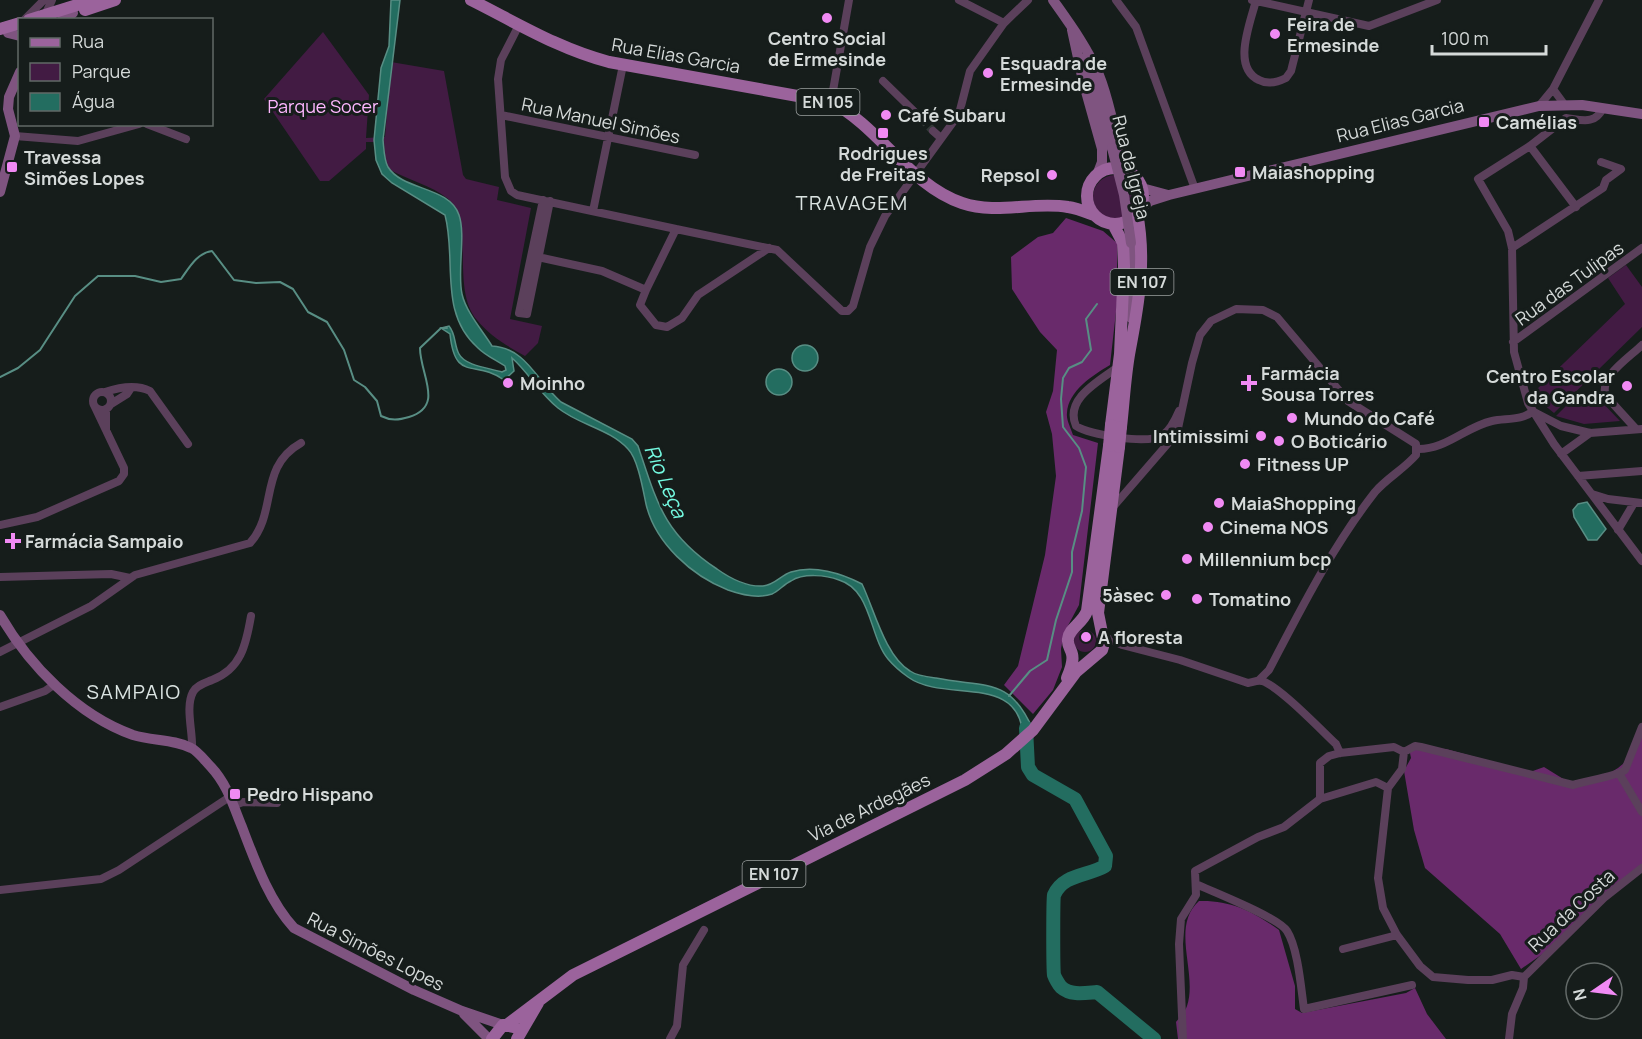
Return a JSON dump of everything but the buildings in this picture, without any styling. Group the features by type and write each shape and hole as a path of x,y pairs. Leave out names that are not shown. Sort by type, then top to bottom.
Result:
{"main road":[{"path":"51,16 93,0"},
{"path":"51,16 104,0"},
{"path":"51,16 115,0"},
{"name":"Rua da Igreja","path":"1053,0 1084,43 1100,76 1125,160 1139,183"},
{"name":"Rua Elias Garcia","path":"475,1 567,49 624,65 831,102 850,112 937,191 962,203 990,208 1067,207 1094,215"},
{"name":"Rua da Igreja","path":"1072,27 1092,79 1124,195 1131,243 1132,284"},
{"name":"Rua da Igreja","path":"1072,27 1083,81 1102,148 1102,162 1097,175"},
{"path":"0,192 15,136 5,95 18,75"},
{"name":"Rua Elias Garcia","path":"1139,211 1150,201 1169,195 1539,106 1564,104 1642,114"},
{"path":"1094,215 1088,194 1090,184 1097,175 1113,169 1122,169 1139,183 1139,211 1129,221 1113,224"},
{"name":"Rua Elias Garcia","path":"1139,183 1169,195"},
{"path":"1067,207 1088,194"},
{"name":"Via de Ardegães","path":"1116,426 1118,367 1125,352 1142,282 1142,236 1139,211"},
{"name":"EN 105","path":"1094,215 1113,224"},
{"name":"Via de Ardegães","path":"1113,224 1123,243 1125,352"},
{"name":"Via de Ardegães","path":"506,1024 573,975 965,780 1006,754 1044,718 1076,672 1102,650 1098,613 1111,509 1114,447 1132,284"},
{"name":"Via de Ardegães","path":"1062,691 1072,666 1072,653 1068,640 1074,627 1080,624 1087,611 1114,447"},
{"path":"0,615 17,642 55,684 87,709 134,735 192,748"},
{"path":"1080,624 1094,625 1101,633"},
{"path":"1072,653 1084,659 1091,658"},
{"name":"Rua Simões Lopes","path":"192,748 213,769 233,801 261,872 281,912 294,928 462,1011 506,1024"},
{"name":"Via de Ardegães","path":"518,1037 543,995"},
{"name":"Rua Simões Lopes","path":"462,1011 490,1039"},
{"name":"EN 107","path":"490,1039 506,1024 516,1028 518,1037"}],"street":[{"path":"26,18 44,0"},
{"path":"51,0 51,16"},
{"path":"51,16 64,0"},
{"path":"831,102 849,0"},
{"path":"959,0 1004,23"},
{"path":"519,25 501,60 498,79 507,184 518,195 777,250 842,311 848,311 853,306 870,247 885,216 961,110 970,71 1004,23 1028,0"},
{"path":"1116,0 1136,27 1195,189"},
{"path":"1309,0 1306,12 1291,71 1286,78 1268,83 1252,76 1246,67 1244,55 1254,0 1306,12 1369,26 1421,3 1437,0"},
{"path":"1539,106 1553,89 1599,0"},
{"path":"593,211 624,65"},
{"path":"883,81 921,118"},
{"path":"1553,89 1564,104"},
{"path":"1603,108 1596,119 1590,121 1566,118 1530,146 1478,179 1509,231 1512,248 1513,342 1520,381 1533,411 1550,438 1642,561"},
{"name":"Rua Manuel Simões","path":"501,115 694,155"},
{"path":"15,136 78,141 132,126"},
{"path":"152,126 186,139"},
{"path":"933,131 941,138"},
{"path":"1530,146 1575,207"},
{"path":"1512,248 1603,188 1606,180 1621,169 1601,162"},
{"path":"546,201 527,314 519,313 546,201"},
{"path":"676,228 640,305 656,325 667,327 682,318 698,295 769,248"},
{"name":"Rua das Tulipas","path":"1513,342 1642,248"},
{"path":"538,257 602,271 646,290"},
{"path":"1111,509 1177,433 1181,407 1200,335 1211,321 1236,309 1263,310 1277,317 1348,401 1409,437 1417,452"},
{"path":"1639,429 1606,396 1603,389 1605,380 1642,345"},
{"path":"1118,367 1083,394 1073,407 1072,417 1076,426 1098,435 1150,439 1163,435 1181,407"},
{"path":"0,525 37,517 119,481 124,474 124,468 102,426 94,405 96,394 124,387 141,387 150,391 188,444"},
{"path":"94,405 100,410 108,407 128,394 131,388"},
{"path":"105,392 109,396 106,430"},
{"path":"1533,411 1561,426 1590,433 1639,429"},
{"path":"1101,633 1122,645 1180,660 1248,682 1259,680 1269,670 1318,578 1377,490 1417,452 1444,444 1491,421 1528,416 1533,411"},
{"path":"1550,438 1561,426"},
{"path":"1561,454 1590,433"},
{"path":"0,652 83,610 130,578 250,543 265,520 273,472 301,443"},
{"path":"1578,476 1642,471"},
{"path":"1592,494 1638,503 1618,530"},
{"path":"0,577 111,574 130,578"},
{"path":"192,748 190,702 193,691 200,685 231,670 239,661 251,616"},
{"path":"1259,680 1281,692 1336,744 1341,753"},
{"path":"0,707 45,692 55,684"},
{"path":"1404,752 1415,746 1422,747 1573,785 1592,778 1620,775 1625,770 1642,727"},
{"path":"1320,799 1320,763 1329,756 1394,747 1404,752"},
{"path":"1404,752 1402,769 1388,788 1383,819 1379,889 1383,908 1397,935 1427,974 1449,980 1492,980 1512,975 1524,977 1523,988 1512,1014 1509,1039"},
{"path":"1620,775 1642,812"},
{"path":"1183,1039 1179,944 1181,919 1196,895 1196,871 1258,837 1284,826 1320,799 1376,782 1388,788"},
{"path":"0,890 101,879 233,801 277,803"},
{"name":"Rua da Costa","path":"1524,977 1605,897 1642,868"},
{"path":"1196,884 1276,921 1287,931 1298,968 1304,1009 1412,985"},
{"path":"670,1039 677,1026 683,965 704,930"},
{"path":"1343,949 1397,935"}],"green space":[{"name":"Parque Socer","path":"323,32 369,95 366,138 385,137 391,62 444,71 463,175 466,179 499,187 497,200 531,208 510,319 542,326 538,343 525,356 487,331 469,307 463,274 460,222 456,209 447,198 427,186 390,170 385,161 384,142 366,142 366,149 329,181 320,181 264,99"},
{"path":"1115,175 1124,176 1131,181 1136,188 1136,206 1131,213 1124,218 1115,219 1106,218 1099,213 1094,206 1093,197 1094,188 1099,181 1106,176"},
{"path":"1626,265 1642,287 1642,327 1554,413 1543,404 1535,391 1625,304 1608,278"},
{"path":"1578,394 1591,407 1598,398 1620,421 1584,424 1556,416"},
{"path":"1081,630 1089,630 1096,637 1096,645 1089,652 1081,652 1074,645 1074,637"}],"shaded area":[{"path":"1066,218 1103,231 1117,243 1117,303 1110,365 1082,385 1068,405 1067,418 1073,435 1098,443 1079,605 1064,633 1061,649 1062,667 1053,690 1033,714 1004,685 1018,666 1045,555 1056,476 1052,434 1046,412 1053,391 1057,350 1040,332 1012,289 1011,257 1038,237 1053,233"},
{"path":"1642,723 1642,867 1576,920 1561,941 1521,969 1500,934 1425,868 1414,830 1404,771 1411,758 1409,748 1446,749 1530,772 1544,767 1573,785 1600,777 1619,767 1632,751"},
{"path":"1199,901 1211,901 1242,908 1279,930 1295,986 1295,1009 1302,1013 1406,993 1415,988 1427,1014 1446,1039 1178,1039 1176,1022 1186,1008 1189,993 1186,924"}],"water":[{"path":"391,0 400,0 383,140 386,161 395,175 404,181 436,193 454,206 461,223 462,294 471,314 492,346 504,348 523,359 561,402 632,439 638,446 657,501 665,516 685,543 699,556 728,576 751,585 767,585 791,572 809,569 845,576 862,584 881,631 901,664 919,675 982,685 1005,692 1015,700 1033,730 1023,739 1019,718 1010,704 996,697 979,693 924,685 897,668 882,649 864,603 850,585 834,578 808,576 788,582 772,594 756,596 728,590 701,576 666,545 658,532 646,504 635,460 621,442 558,408 512,358 514,371 504,380 494,374 468,368 456,359 450,334 441,328 449,326 462,358 478,366 502,372 506,370 505,366 478,348 466,334 458,319 453,302 445,215 392,183 382,174 376,160 374,140 381,68 389,46"},
{"path":"805,345 814,349 818,358 814,367 805,371 796,367 792,358 796,349"},
{"path":"779,369 788,373 792,382 788,391 779,395 770,391 766,382 770,373"},
{"path":"1587,502 1606,529 1597,540 1588,540 1574,517 1573,510 1578,504"}],"waterway":[{"path":"0,377 18,368 40,350 75,296 98,276 135,276 161,282 181,279 198,258 212,251 234,280 256,283 280,282 293,289 308,312 327,322 344,350 354,380 365,387 377,401 381,416 385,418 409,417 420,412 426,405 428,388 420,348 441,328 447,328"},
{"path":"1009,696 1030,671 1047,660 1056,620 1072,572 1072,552 1082,511 1086,467 1079,448 1063,427 1061,399 1063,378 1069,368 1082,362 1091,350 1086,319 1097,304"},
{"name":"Rio Leça","path":"1026,728 1028,767 1033,775 1075,799 1106,856 1105,866 1070,879 1063,883 1054,895 1055,976 1061,987 1069,992 1097,992 1154,1039"}],"tunnel":[{"path":"921,118 933,131"}],"place":[{"name":"Centro Social de Ermesinde","path":"827,18"},
{"name":"Feira de Ermesinde","path":"1275,34"},
{"name":"Esquadra de Ermesinde","path":"988,73"},
{"name":"Café Subaru","path":"886,115"},
{"name":"Camélias","path":"1484,122"},
{"name":"Rodrigues de Freitas","path":"883,133"},
{"name":"Travessa Simões Lopes","path":"12,167"},
{"name":"Maiashopping","path":"1240,172"},
{"name":"Repsol","path":"1052,175"},
{"name":"Moinho","path":"508,383"},
{"name":"Farmácia Sousa Torres","path":"1249,383"},
{"name":"Centro Escolar da Gandra","path":"1627,386"},
{"name":"Mundo do Café","path":"1292,418"},
{"name":"Intimissimi","path":"1261,436"},
{"name":"O Boticário","path":"1279,441"},
{"name":"Fitness UP","path":"1245,464"},
{"name":"MaiaShopping","path":"1219,503"},
{"name":"Cinema NOS","path":"1208,527"},
{"name":"Farmácia Sampaio","path":"13,541"},
{"name":"Millennium bcp","path":"1187,559"},
{"name":"5àsec","path":"1166,595"},
{"name":"Tomatino","path":"1197,599"},
{"name":"A floresta","path":"1086,637"},
{"name":"Pedro Hispano","path":"235,794"}],"district":[{"name":"TRAVAGEM","path":"852,202"},
{"name":"SAMPAIO","path":"134,691"}]}
